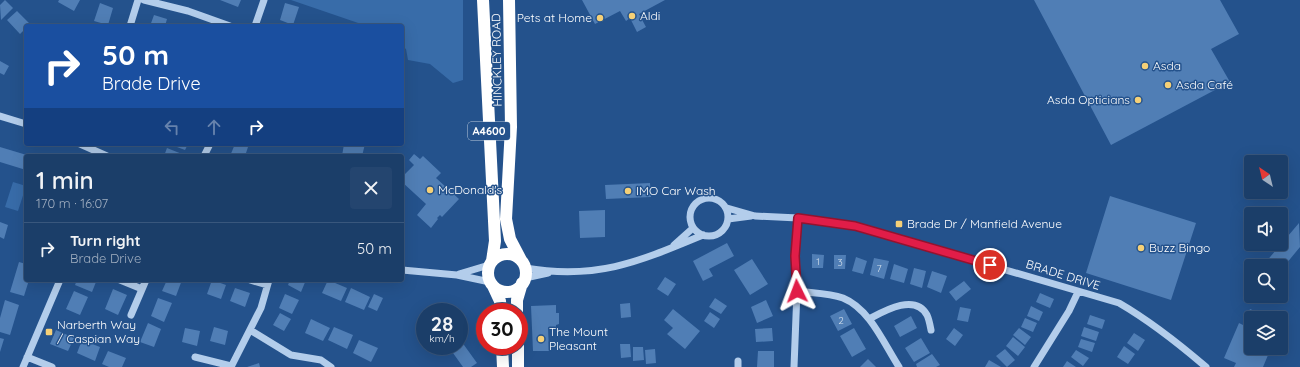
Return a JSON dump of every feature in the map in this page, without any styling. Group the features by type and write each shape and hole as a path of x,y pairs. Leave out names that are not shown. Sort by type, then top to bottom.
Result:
{"highway":[{"name":"HINCKLEY ROAD","path":"483,0 495,241 490,263"},
{"name":"HINCKLEY ROAD","path":"509,0 511,127 506,219 510,239 523,272"},
{"path":"490,263 496,256 504,254 514,255 523,272 517,303"},
{"name":"A4600","path":"490,263 488,274 500,303"},
{"path":"492,284 501,291 510,291 518,288 523,272"},
{"path":"502,355 503,367"},
{"path":"518,355 518,367"}],"street":[{"path":"131,24 138,0"},
{"path":"144,0 188,11 224,24"},
{"path":"256,24 264,0"},
{"path":"0,116 24,123"},
{"path":"84,146 102,154"},
{"path":"702,199 717,199 727,208 728,219 725,228 720,233 709,236 703,235 693,228 690,220 690,211 694,205 702,199"},
{"name":"BRADE DRIVE","path":"727,208 755,216"},
{"name":"BRADE DRIVE","path":"728,219 755,216 798,218 835,222 871,230 1119,303 1138,314 1178,343 1206,367"},
{"path":"794,367 797,291 795,256 798,218"},
{"path":"671,248 693,228"},
{"path":"523,272 575,272 607,270 638,262 703,235"},
{"path":"457,275 490,263"},
{"path":"404,270 457,275 492,284"},
{"path":"23,367 59,282"},
{"path":"125,282 142,289"},
{"path":"131,315 145,282"},
{"path":"195,357 231,366 260,308 268,282"},
{"path":"797,291 842,298 863,311 898,367"},
{"path":"1034,367 1070,311 1078,292"},
{"path":"869,319 891,308 903,305 914,306 924,310 928,316 931,330"},
{"path":"250,330 291,354 321,360 331,367"},
{"path":"27,356 52,367"}],"shaded area":[{"path":"291,0 463,0 463,80 453,83 430,64 408,60 406,49 404,48 404,24 361,24"},
{"path":"13,182 24,185 24,192 18,211 5,207"}],"building":[{"path":"5,0 13,8 1,20 0,5"},
{"path":"59,0 80,0 74,11 58,2"},
{"path":"220,0 241,0 238,7"},
{"path":"582,0 665,0 639,14 646,27 637,32 630,18 626,21 620,11 595,24"},
{"name":"Asda","path":"1034,0 1220,0 1239,34 1211,49 1230,82 1111,145"},
{"path":"100,3 113,8 108,24 94,21"},
{"path":"285,3 299,7 293,24 280,20"},
{"path":"17,11 30,24 24,24 24,30 20,34 7,20"},
{"path":"154,15 167,19 166,24 151,24"},
{"path":"0,61 9,66 4,75 0,73"},
{"path":"174,146 187,146 185,150"},
{"path":"234,146 248,147 246,154 231,154"},
{"path":"344,146 364,146 362,154 342,154"},
{"path":"0,147 24,154 24,169 0,162"},
{"path":"167,148 182,154 165,154"},
{"name":"McDonald's","path":"414,154 420,159 423,156 441,173 436,178 459,199 442,217 440,215 437,218 438,219 431,228 417,215 426,204 404,184 404,175 414,165 409,160"},
{"name":"IMO Car Wash","path":"650,183 651,197 606,199 605,185"},
{"name":"Buzz Bingo","path":"1110,196 1196,223 1171,300 1086,273"},
{"path":"605,210 605,237 580,238 579,211"},
{"path":"0,222 8,225 4,239 0,237"},
{"path":"1299,223 1300,247 1288,262 1288,259 1268,259 1275,251 1288,251 1288,236"},
{"path":"727,243 734,256 709,269 713,276 703,281 693,261"},
{"path":"812,254 824,255 823,268 812,268"},
{"path":"834,255 846,255 845,269 834,269"},
{"path":"856,257 867,261 863,274 852,271"},
{"path":"874,258 889,261 884,279 870,275"},
{"path":"752,259 768,284 750,295 734,270"},
{"path":"19,262 24,263 24,282 28,282 24,296 10,292"},
{"path":"894,264 908,269 904,283 890,279"},
{"path":"914,268 926,271 922,288 910,284"},
{"path":"932,271 947,276 941,293 927,287"},
{"path":"665,277 676,284 668,296 657,289"},
{"path":"964,281 971,289 956,301 949,292"},
{"path":"76,282 96,282 92,292 75,285"},
{"path":"166,282 181,282 176,296 162,291"},
{"path":"211,282 218,282 226,285 221,299 207,294"},
{"path":"289,282 305,282 301,292 288,285"},
{"path":"327,282 333,282 347,288 341,301 322,293"},
{"path":"235,288 250,293 245,307 230,301"},
{"path":"351,288 370,297 364,310 345,302"},
{"path":"113,289 127,295 118,315 105,309"},
{"path":"74,291 88,297 80,315 66,309"},
{"path":"1040,293 1054,299 1050,308 1036,302"},
{"path":"285,294 299,300 292,314 279,308"},
{"path":"374,294 383,298 377,311 368,307"},
{"path":"158,298 172,303 164,322 151,316"},
{"path":"715,298 727,306 721,314 709,307"},
{"path":"5,300 19,305 10,335 0,332 0,318"},
{"path":"766,300 773,316 757,323 751,307"},
{"path":"630,303 631,317 621,318 620,304"},
{"name":"The Mount Pleasant","path":"556,305 556,313 559,313 559,324 556,325 556,328 548,328 549,351 533,351 531,306"},
{"path":"1031,306 1043,312 1039,321 1027,316"},
{"path":"960,307 971,309 968,322 957,320"},
{"path":"673,309 700,331 685,349 667,334 673,328 664,320"},
{"path":"844,309 852,324 838,331 830,316"},
{"path":"710,312 720,319 714,328 704,321"},
{"path":"280,313 291,319 284,331 273,325"},
{"path":"1090,315 1105,320 1102,329 1087,324"},
{"path":"911,316 917,328 900,337 894,326"},
{"path":"1025,318 1037,323 1033,332 1021,327"},
{"path":"311,319 330,328 323,341 305,333"},
{"path":"148,323 161,329 154,347 140,342"},
{"path":"1239,323 1243,325 1244,323 1244,355 1268,355 1263,367 1234,367 1236,363 1224,358"},
{"path":"214,327 228,331 225,345 210,341"},
{"path":"334,327 353,335 347,349 328,340"},
{"path":"1084,327 1099,332 1096,341 1081,336"},
{"path":"185,328 200,331 197,346 182,342"},
{"path":"772,328 773,341 756,342 755,329"},
{"path":"854,328 866,349 852,357 840,336"},
{"path":"954,328 963,335 955,346 946,339"},
{"path":"1019,328 1031,337 1025,345 1013,335"},
{"path":"56,330 74,338 68,351 50,344"},
{"path":"1134,333 1145,340 1138,351 1127,343"},
{"path":"1013,337 1025,347 1018,356 1006,346"},
{"path":"0,338 4,339 0,352"},
{"path":"921,338 930,353 914,362 905,348"},
{"path":"1081,339 1095,343 1092,352 1078,347"},
{"path":"82,340 100,347 95,361 77,353"},
{"path":"359,340 378,348 371,362 353,353"},
{"path":"620,344 630,344 631,357 621,358"},
{"path":"1124,346 1135,354 1128,364 1117,357"},
{"path":"633,347 643,347 644,360 633,361"},
{"path":"655,349 656,363 646,364 645,350"},
{"path":"1005,349 1015,360 1007,367 996,356"},
{"path":"468,350 477,363 471,367 463,367 454,355 468,355"},
{"path":"1076,350 1089,358 1083,366 1071,357"},
{"path":"108,351 126,358 122,367 109,367 102,364"},
{"path":"758,351 774,351 774,367 757,367"},
{"path":"932,354 940,365 936,367 917,367 916,364"},
{"path":"868,359 876,367 860,367"},
{"path":"989,360 1001,367 985,367"},
{"path":"1067,361 1076,367 1063,367"},
{"path":"259,363 260,367 247,367"}],"place":[{"name":"Aldi","path":"632,16"},
{"name":"Pets at Home","path":"600,18"},
{"name":"Asda","path":"1145,66"},
{"name":"Asda Café","path":"1168,85"},
{"name":"Asda Opticians","path":"1138,100"},
{"name":"McDonald's","path":"430,190"},
{"name":"IMO Car Wash","path":"628,191"},
{"name":"Brade Dr / Manfield Avenue","path":"899,224"},
{"name":"Buzz Bingo","path":"1141,248"},
{"name":"Narberth Way / Caspian Way","path":"49,332"},
{"name":"The Mount Pleasant","path":"541,339"}],"route":[{"path":"797,291 795,256 798,218 855,226 990,265"}]}
